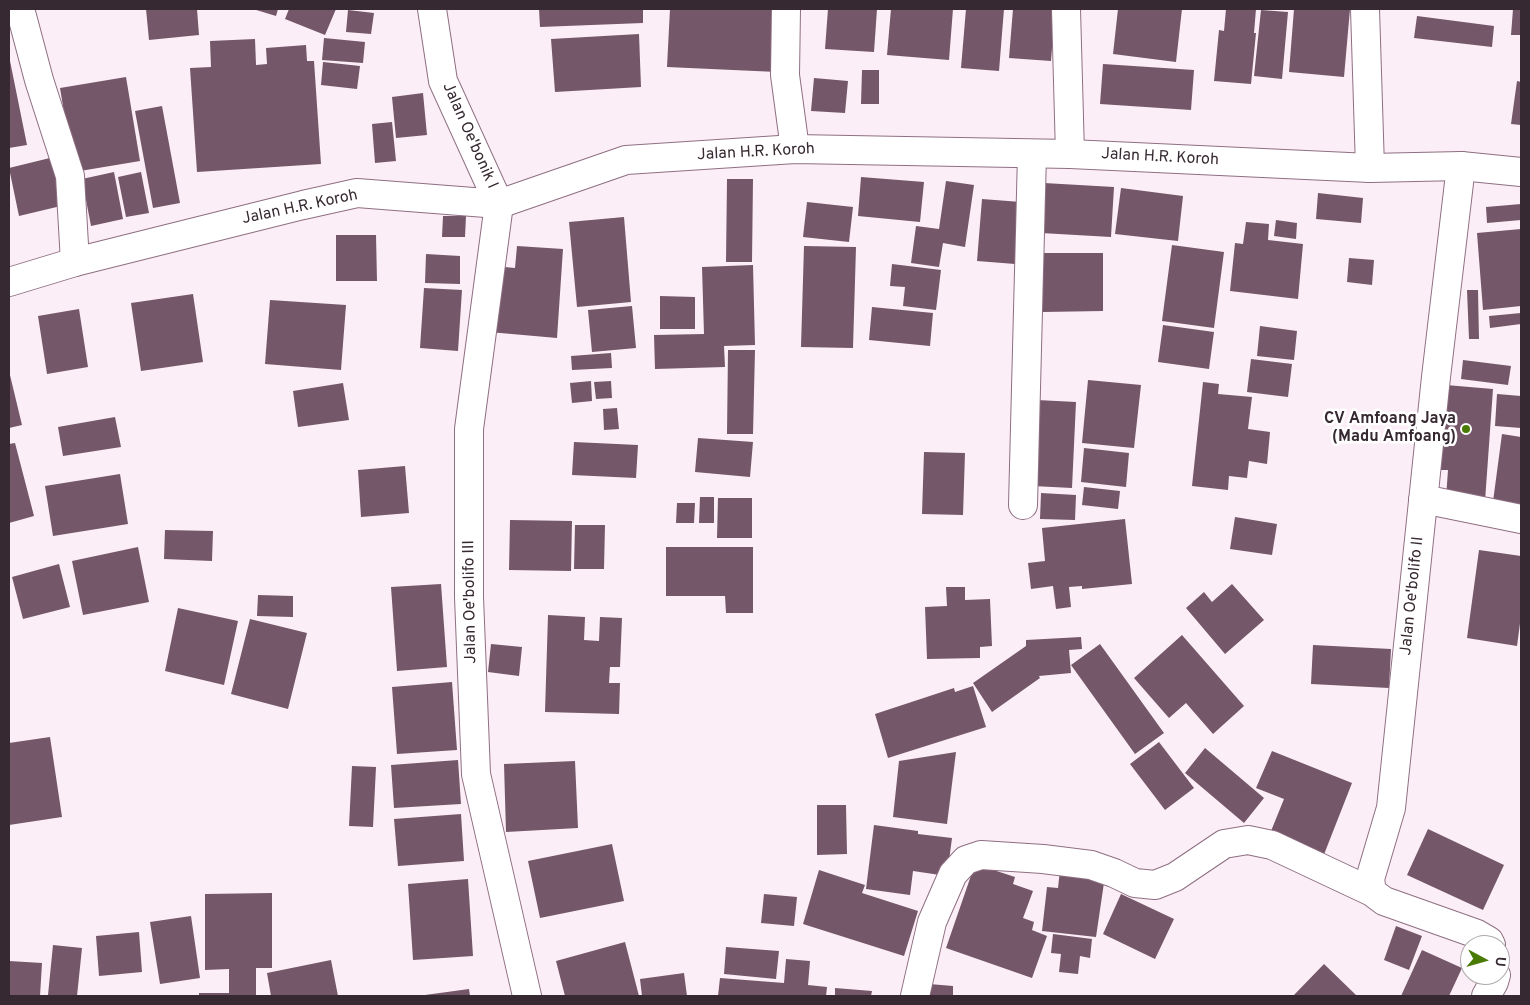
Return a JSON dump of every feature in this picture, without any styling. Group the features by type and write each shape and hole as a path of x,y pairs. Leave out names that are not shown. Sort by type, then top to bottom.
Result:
{"street":[{"name":"Jalan Oe'bonik I","path":"432,9 443,81 499,204"},
{"path":"786,9 785,75 795,149"},
{"path":"1066,9 1070,154"},
{"path":"1365,9 1370,168"},
{"path":"22,16 38,80 70,176 74,262"},
{"name":"Jalan H.R. Koroh","path":"9,282 74,262 357,193 499,204 626,160 795,149 1070,154 1370,168 1460,166 1521,172"},
{"path":"1023,505 1032,154"},
{"name":"Jalan Oe'bolifo II","path":"1372,892 1370,879 1391,808 1460,166"},
{"name":"Jalan Oe'bolifo III","path":"499,204 469,429 471,636 476,774 527,996"},
{"path":"1423,499 1521,519"},
{"path":"915,996 932,922 953,874 966,860 981,855 1043,859 1091,865 1135,882 1155,885 1174,878 1224,844 1248,840 1272,845 1372,892 1384,900 1479,935"},
{"path":"1486,996 1492,985"}],"building":[{"path":"146,9 197,9 199,35 149,40"},
{"path":"253,9 278,9 276,16"},
{"path":"289,9 336,9 325,35 285,19"},
{"path":"539,9 643,9 643,23 540,27"},
{"path":"670,9 780,9 777,72 667,67"},
{"path":"828,9 877,9 874,52 825,49"},
{"path":"891,9 953,9 949,60 887,55"},
{"path":"966,9 1004,9 999,71 961,68"},
{"path":"1013,9 1055,9 1051,61 1009,58"},
{"path":"1118,9 1182,9 1176,62 1113,54"},
{"path":"1226,9 1256,9 1254,33 1256,33 1251,84 1214,81 1219,30 1224,31"},
{"path":"1294,9 1350,9 1344,77 1289,72"},
{"path":"1513,9 1521,9 1521,35 1511,35"},
{"path":"348,10 374,13 371,34 346,32"},
{"path":"1261,10 1288,12 1282,79 1254,76"},
{"path":"1417,16 1494,26 1492,47 1414,38"},
{"path":"639,34 641,87 555,92 551,39"},
{"path":"324,38 365,42 363,63 322,60"},
{"path":"255,39 256,65 267,64 266,48 306,45 307,61 314,61 321,164 197,172 190,68 211,67 210,41"},
{"path":"9,56 27,145 9,148"},
{"path":"323,62 360,66 357,89 321,85"},
{"path":"1103,64 1194,70 1191,110 1100,104"},
{"path":"862,70 879,70 879,104 861,104"},
{"path":"126,77 140,161 74,172 60,88"},
{"path":"814,78 848,81 845,113 811,111"},
{"path":"1517,81 1521,82 1521,125 1511,124"},
{"path":"423,93 427,135 396,138 392,97"},
{"path":"162,106 180,203 153,208 135,111"},
{"path":"392,122 396,161 375,163 372,124"},
{"path":"54,157 65,205 19,216 9,168"},
{"path":"114,172 123,219 91,226 82,179"},
{"path":"141,172 149,213 126,217 118,177"},
{"path":"861,177 924,182 920,222 858,216"},
{"path":"727,179 753,179 752,262 726,262"},
{"path":"946,181 974,185 965,247 943,243 939,267 911,263 916,226 939,229"},
{"path":"1044,183 1114,187 1111,237 1041,233"},
{"path":"1121,188 1183,196 1178,241 1115,234"},
{"path":"1318,193 1363,198 1361,223 1316,219"},
{"path":"982,199 1021,202 1015,264 977,261"},
{"path":"807,202 853,207 849,242 803,237"},
{"path":"1521,204 1521,220 1487,223 1486,207"},
{"path":"443,216 466,216 465,237 442,237"},
{"path":"624,217 631,302 577,307 569,222"},
{"path":"1276,220 1297,223 1296,239 1274,236"},
{"path":"1246,222 1269,224 1268,240 1303,244 1298,299 1230,291 1235,243 1243,244"},
{"path":"1521,229 1521,306 1483,310 1477,233"},
{"path":"336,235 376,235 377,281 336,281"},
{"path":"1172,245 1224,252 1214,328 1162,321"},
{"path":"517,246 563,249 557,338 489,332 494,266 515,268"},
{"path":"804,246 856,247 853,348 801,347"},
{"path":"1043,253 1103,253 1103,311 1043,312"},
{"path":"426,254 460,256 460,284 425,283"},
{"path":"1349,258 1374,260 1372,285 1347,282"},
{"path":"892,264 941,270 936,310 903,306 905,287 890,286"},
{"path":"753,265 755,345 724,346 725,367 655,369 654,335 704,334 702,267"},
{"path":"424,288 462,290 458,351 420,348"},
{"path":"1467,290 1478,290 1479,339 1469,339"},
{"path":"193,294 203,362 141,371 131,303"},
{"path":"660,296 695,297 695,329 660,329"},
{"path":"270,300 346,305 341,370 265,364"},
{"path":"632,306 636,348 592,352 588,310"},
{"path":"872,307 933,313 930,346 869,340"},
{"path":"79,309 88,367 47,374 38,316"},
{"path":"1521,313 1521,324 1490,328 1489,316"},
{"path":"1163,325 1214,332 1209,369 1158,362"},
{"path":"1260,326 1297,331 1294,360 1257,356"},
{"path":"728,350 755,350 753,434 727,434"},
{"path":"611,353 612,368 572,370 571,356"},
{"path":"1251,359 1292,364 1288,397 1247,392"},
{"path":"1463,360 1511,366 1508,385 1461,379"},
{"path":"9,371 22,425 9,428"},
{"path":"1088,380 1141,385 1134,448 1082,443"},
{"path":"591,381 592,401 572,403 570,383"},
{"path":"611,381 612,398 596,399 594,382"},
{"path":"1203,382 1219,384 1218,394 1252,397 1248,429 1270,432 1267,464 1249,461 1247,478 1229,476 1228,490 1192,486"},
{"path":"343,383 349,420 298,427 293,391"},
{"name":"CV Amfoang Jaya (Madu Amfoang)","path":"1446,385 1493,389 1485,501 1446,498 1448,470 1440,470"},
{"path":"1497,394 1521,396 1521,428 1495,426"},
{"path":"1037,400 1076,402 1072,488 1033,486"},
{"path":"617,408 619,429 604,430 603,409"},
{"path":"115,417 121,447 63,456 58,427"},
{"path":"1502,434 1521,437 1521,513 1492,509"},
{"path":"698,438 753,442 750,477 695,472"},
{"path":"574,442 638,445 636,478 572,475"},
{"path":"15,443 34,516 9,523 9,444"},
{"path":"1084,448 1129,453 1126,487 1081,482"},
{"path":"924,452 965,453 963,515 922,514"},
{"path":"405,466 409,513 361,517 358,470"},
{"path":"120,474 128,524 53,536 45,486"},
{"path":"1084,487 1120,491 1118,509 1082,505"},
{"path":"1041,493 1076,495 1075,520 1040,519"},
{"path":"700,497 714,497 714,523 699,523"},
{"path":"718,498 752,498 752,538 717,538"},
{"path":"677,503 695,503 694,523 676,523"},
{"path":"1235,517 1277,524 1272,555 1230,549"},
{"path":"1125,519 1132,584 1082,589 1082,586 1069,587 1071,607 1056,609 1053,586 1031,589 1028,563 1045,561 1042,528"},
{"path":"510,520 572,521 571,571 509,570"},
{"path":"575,525 605,525 604,569 574,569"},
{"path":"165,530 213,531 212,561 164,559"},
{"path":"138,547 149,602 83,615 72,561"},
{"path":"666,547 753,547 753,613 726,613 725,596 666,596"},
{"path":"1479,550 1521,556 1521,616 1517,646 1467,638"},
{"path":"59,564 70,607 23,619 12,577"},
{"path":"441,584 447,667 397,671 391,587"},
{"path":"1232,584 1264,620 1225,654 1186,608 1204,592 1212,602"},
{"path":"946,587 965,587 965,600 990,599 992,646 980,647 980,658 927,659 925,607 947,606"},
{"path":"258,595 293,596 293,617 257,616"},
{"path":"178,608 238,621 224,685 165,671"},
{"path":"548,615 585,617 584,640 599,641 600,617 622,618 620,667 610,667 609,683 620,683 619,714 545,712"},
{"path":"250,619 307,633 288,709 231,694"},
{"path":"1182,635 1244,706 1213,734 1186,703 1169,718 1134,678"},
{"path":"1081,637 1082,649 1069,650 1071,673 1039,676 1040,678 992,712 973,683 1026,646 1026,640"},
{"path":"491,644 522,647 519,676 488,672"},
{"path":"1100,644 1164,733 1135,754 1071,665"},
{"path":"1313,645 1391,649 1389,688 1311,684"},
{"path":"452,682 457,750 397,754 392,687"},
{"path":"973,686 986,727 888,758 875,714 954,688 955,692"},
{"path":"50,737 62,817 9,825 9,743"},
{"path":"1159,742 1194,788 1165,810 1130,764"},
{"path":"1205,748 1264,798 1244,823 1185,773"},
{"path":"1272,751 1352,783 1323,857 1269,836 1284,799 1256,788"},
{"path":"956,752 947,824 893,817 899,761"},
{"path":"458,760 461,804 394,808 391,765"},
{"path":"575,761 578,828 506,832 504,764"},
{"path":"352,766 376,767 373,827 349,826"},
{"path":"817,805 846,805 847,854 817,855"},
{"path":"461,814 464,861 398,866 394,819"},
{"path":"874,825 918,831 918,834 952,838 947,876 913,871 910,895 866,889"},
{"path":"1428,829 1504,865 1483,910 1407,875"},
{"path":"612,844 624,901 540,918 528,861"},
{"path":"975,864 1015,877 1013,884 1033,891 1023,918 1034,922 1032,930 1047,936 1032,978 946,948"},
{"path":"819,870 865,885 862,893 918,911 904,956 803,924"},
{"path":"1060,870 1105,876 1096,937 1042,931 1047,887 1058,888"},
{"path":"468,879 473,956 413,960 408,884"},
{"path":"272,893 272,968 256,968 256,996 199,996 199,993 229,993 229,969 205,970 205,894"},
{"path":"764,894 797,897 794,926 761,923"},
{"path":"1121,894 1174,919 1155,959 1103,934"},
{"path":"191,916 200,978 160,984 150,922"},
{"path":"1396,926 1422,936 1409,970 1384,960"},
{"path":"139,932 142,972 99,976 96,936"},
{"path":"1053,934 1092,939 1090,958 1080,956 1078,974 1059,972 1061,954 1051,953"},
{"path":"625,942 639,996 565,996 556,961"},
{"path":"53,945 82,948 77,996 48,995"},
{"path":"726,947 779,951 776,979 724,974"},
{"path":"1422,950 1460,967 1460,972 1449,996 1401,996"},
{"path":"786,959 810,961 808,985 827,987 826,996 718,996 720,978 784,983"},
{"path":"331,960 338,996 271,996 267,973"},
{"path":"9,961 42,963 40,996 9,996"},
{"path":"1324,964 1357,996 1293,996"},
{"path":"684,973 687,996 642,996 640,979"},
{"path":"929,984 953,986 953,996 927,996"},
{"path":"835,988 872,991 871,996 835,996"},
{"path":"469,989 470,996 425,996 425,995"}],"place":[{"name":"CV Amfoang Jaya (Madu Amfoang)","path":"1466,429"}]}
